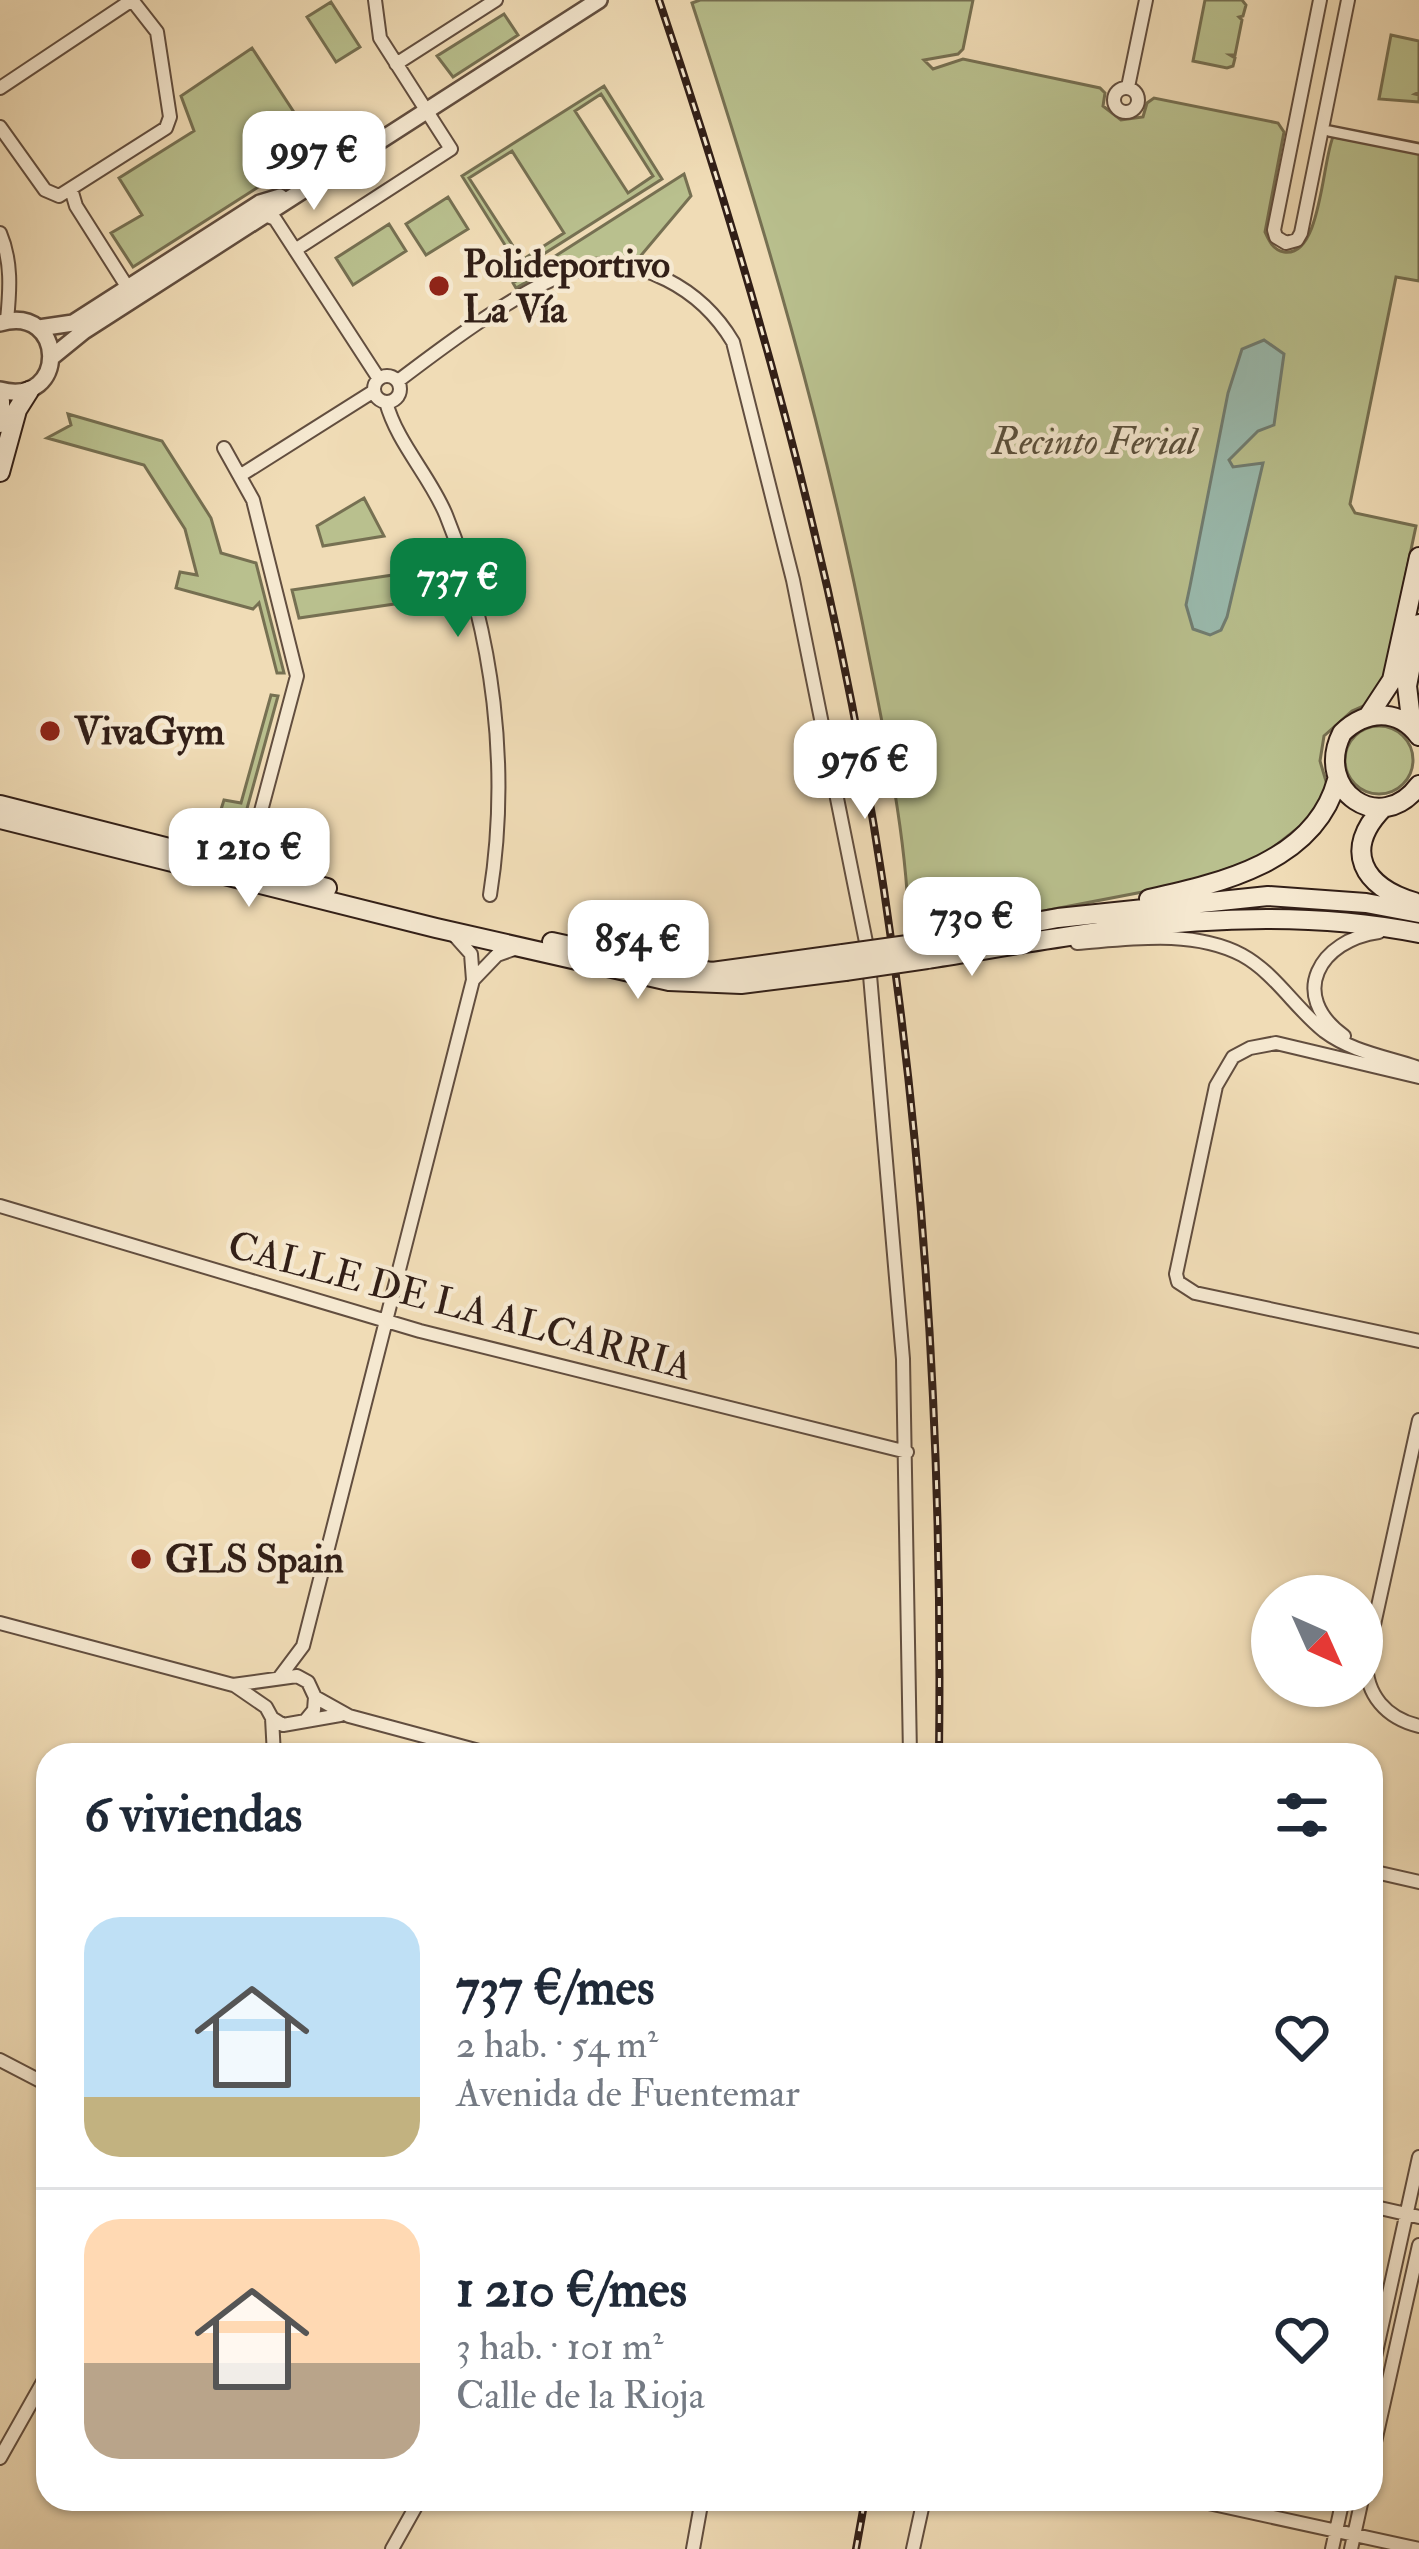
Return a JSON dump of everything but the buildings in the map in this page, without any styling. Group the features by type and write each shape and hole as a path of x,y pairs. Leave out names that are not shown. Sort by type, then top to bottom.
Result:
{"main road":[{"path":"0,472 17,410 28,391"},
{"path":"0,400 0,423"},
{"path":"1401,805 1356,801 1337,780 1333,764 1342,733 1369,715 1392,680 1419,557"},
{"path":"1415,731 1408,686 1419,624"},
{"path":"1369,715 1399,718 1415,731"},
{"path":"924,951 1216,884 1249,872 1306,832 1331,801 1337,780"},
{"path":"1419,785 1364,834 1362,854 1366,872 1384,891 1419,903"},
{"path":"0,805 439,917 648,964 712,972 1009,946 1135,926 1259,916 1357,921 1419,934"},
{"path":"0,820 448,931 692,984 741,984 844,962"},
{"path":"1058,918 1268,896 1419,913"}],"street":[{"path":"0,88 132,0 157,32 170,123 59,196 50,195 0,127"},
{"path":"295,250 451,149 377,31 375,0"},
{"path":"396,64 496,0"},
{"path":"52,357 84,331 599,0"},
{"path":"1128,87 1146,0"},
{"path":"1320,0 1274,230 1286,243 1297,240 1301,232 1348,0"},
{"path":"1329,131 1419,149"},
{"path":"0,233 7,251 10,288 4,322 73,323 260,203 285,196 336,169"},
{"path":"71,189 76,206 128,288"},
{"path":"265,214 274,219 295,250 386,402 444,511 471,583 498,746 499,816 490,896"},
{"path":"398,381 533,290 575,270 601,266 656,275 686,290 713,314 733,343 793,580 868,952 903,1358 910,1743"},
{"path":"0,390 28,391 44,378 52,357 51,346 10,288"},
{"path":"242,475 376,385 391,376 398,381"},
{"path":"386,402 397,397 398,381"},
{"path":"224,448 242,475 263,537 297,676 250,856"},
{"path":"274,1743 267,1691 303,1646 473,980 469,949 448,931"},
{"path":"1419,934 1381,932 1347,939 1324,958 1315,988 1322,1012 1344,1036 1419,1068"},
{"path":"1009,946 1171,938 1222,947 1265,972 1329,1035 1419,1068"},
{"path":"473,980 497,956 521,948"},
{"path":"1419,1068 1276,1043 1250,1048 1233,1058 1216,1086 1177,1264 1178,1282 1196,1293 1419,1341"},
{"name":"CALLE DE LA ALCARRIA","path":"0,1206 384,1321 907,1451"},
{"path":"1419,1420 1370,1634 1367,1684 1388,1712 1419,1726"},
{"path":"0,1623 233,1685 269,1712 300,1723 325,1715 349,1715 450,1743"},
{"path":"285,1743 314,1710 303,1646"},
{"path":"233,1685 297,1676 349,1715"},
{"path":"1383,1874 1419,1882"},
{"path":"0,2060 36,2079"},
{"path":"1383,2329 1413,2215 1419,2157"},
{"path":"1383,2209 1413,2215"},
{"path":"1383,2406 1419,2245"},
{"path":"0,2458 36,2394"},
{"path":"0,2420 16,2428"},
{"path":"392,2549 413,2511"},
{"path":"693,2549 700,2511"},
{"path":"914,2549 922,2511"},
{"path":"1245,2511 1336,2531 1353,2542 1419,2549"},
{"path":"1332,2549 1340,2511"},
{"path":"1353,2542 1359,2511"}],"green space":[{"name":"Recinto Ferial","path":"973,0 963,49 924,60 933,69 963,59 1100,88 1105,93 1103,106 1121,120 1143,117 1154,98 1278,123 1284,132 1265,232 1274,247 1284,252 1296,250 1313,225 1333,137 1419,152 1419,281 1396,277 1350,504 1355,513 1416,526 1383,683 1366,705 1324,736 1320,761 1328,788 1307,821 1261,857 1184,884 909,937 895,796 852,573 791,326 692,3"},
{"path":"1205,0 1242,0 1246,5 1239,17 1235,55 1230,55 1235,58 1233,66 1193,61"},
{"path":"331,2 360,47 336,62 307,17"},
{"path":"504,14 518,35 453,77 437,56"},
{"path":"1391,35 1419,41 1419,92 1415,94 1419,102 1379,99"},
{"path":"252,48 318,149 133,267 111,233 142,215 119,178 194,131 181,96"},
{"path":"604,86 662,179 520,269 462,176","holes":["601,94 653,176 628,193 575,111","512,151 564,233 522,260 469,178"]},
{"path":"684,174 691,196 638,259 574,262 516,288 513,283"},
{"path":"448,197 468,229 426,255 406,224"},
{"path":"389,224 406,251 353,285 336,258"},
{"path":"68,414 162,441 211,518 221,553 256,563 284,673 277,673 259,603 253,609 176,588 180,572 197,575 185,529 144,465 47,438 71,425"},
{"path":"364,498 384,536 323,546 317,526"},
{"path":"440,568 449,596 299,618 292,590"},
{"path":"271,695 278,696 237,845 212,838 224,800 241,803"},
{"path":"1379,726 1403,736 1413,760 1403,784 1379,794 1355,784 1345,760 1355,736"}],"water":[{"path":"1264,340 1284,354 1274,425 1258,431 1229,460 1233,467 1263,463 1227,617 1221,630 1210,635 1193,629 1186,605 1228,393 1242,349"}],"railway":[{"path":"659,0 742,264 797,464 847,682 875,833 915,1139 927,1293 935,1447 939,1743"},
{"path":"856,2549 863,2511"}],"place":[{"name":"Polideportivo La Vía","path":"439,286"},
{"name":"VivaGym","path":"50,731"},
{"name":"GLS Spain","path":"141,1559"}]}
